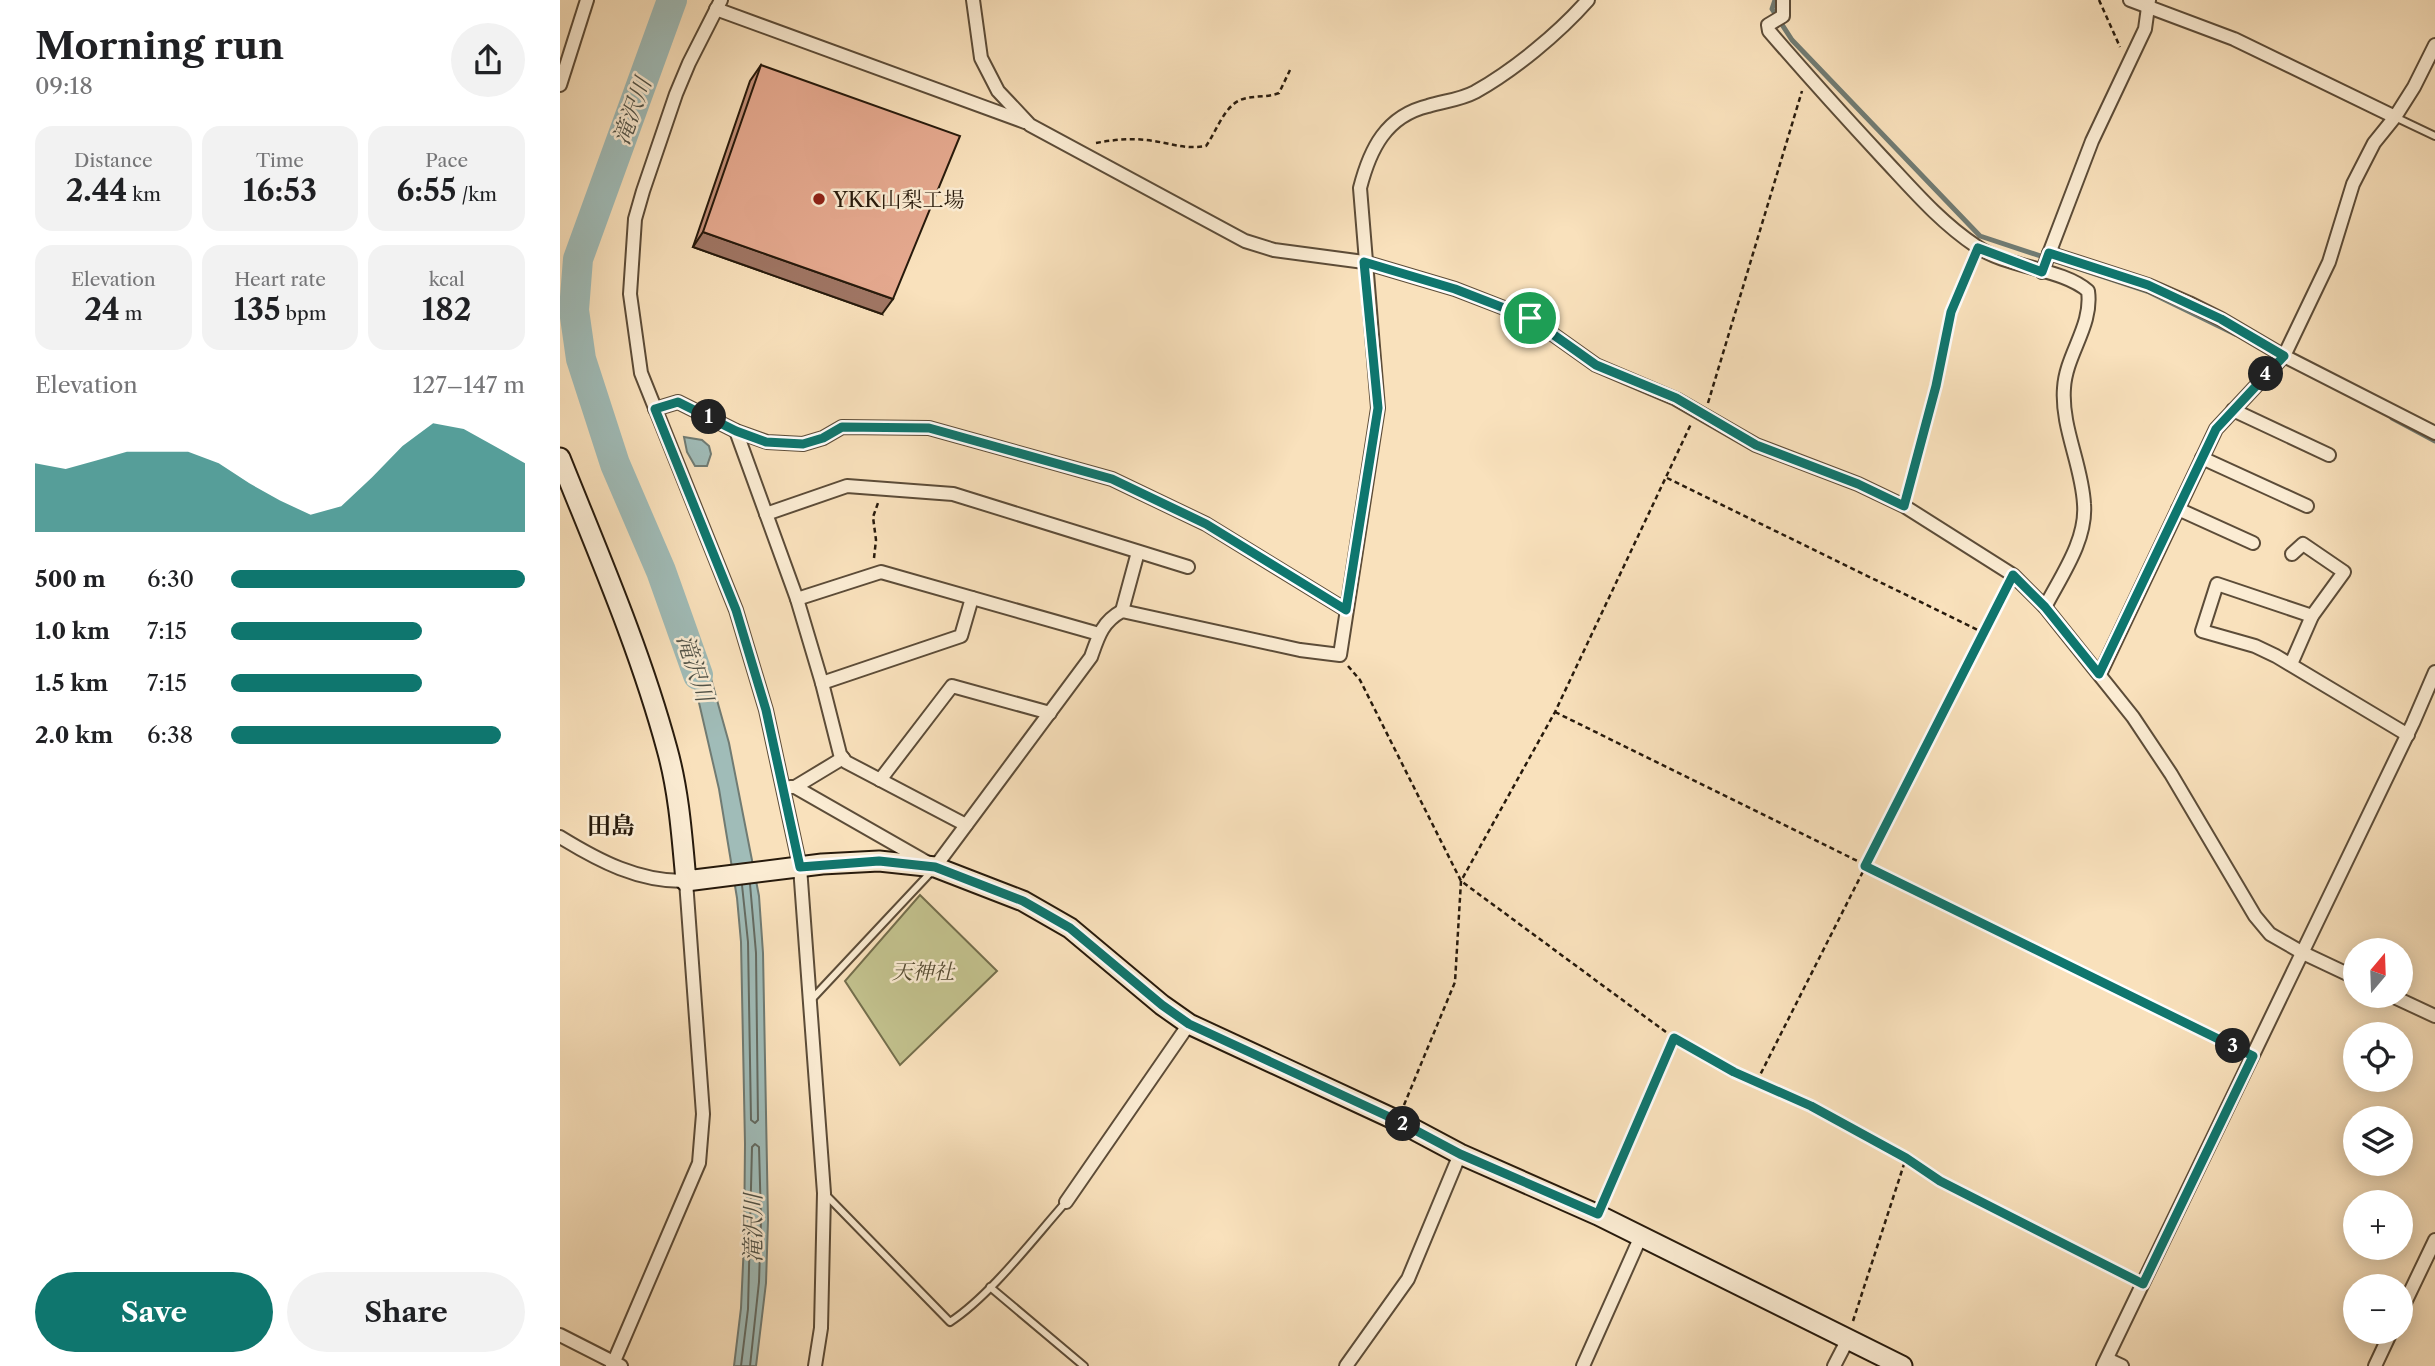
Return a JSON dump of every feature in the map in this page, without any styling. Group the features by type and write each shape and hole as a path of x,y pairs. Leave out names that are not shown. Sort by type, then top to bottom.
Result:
{"street":[{"path":"560,85 587,0"},
{"path":"973,0 981,58 998,91 1030,125"},
{"path":"935,867 1091,657 1099,634 1110,618 1122,611 1300,650 1340,655 1378,408 1360,188 1368,160 1378,139 1391,124 1424,106 1463,98 1477,91 1545,43 1588,0"},
{"path":"1783,0 1777,20 1768,25 1769,31 1923,201 1950,227 1978,248 2148,285 2221,319 2281,359 2435,433"},
{"path":"2130,0 2149,3 2234,39 2395,117"},
{"path":"2046,262 2092,141 2145,29 2149,3"},
{"path":"815,1366 821,1328 824,1193 810,1001 794,867 789,787 736,610 641,373 630,294 635,219 676,94 718,5 1030,125 1245,242 1274,250 1364,262 1455,289 1530,318 1596,365 1676,398 1756,445 1858,484 1904,506 2013,575 2045,607 2133,717 2171,774 2255,916 2270,934 2343,972"},
{"path":"2099,674 2216,429 2281,359 2329,262 2353,184 2374,142 2395,117 2435,45"},
{"path":"2045,607 2076,547 2083,525 2084,505 2065,414 2064,388 2070,359 2088,316 2090,304 2088,291 2046,262"},
{"path":"655,409 678,402 736,431 766,442 803,444 823,438 842,427 929,428 1112,479 1206,524 1346,610"},
{"path":"2233,410 2329,455"},
{"path":"736,431 796,599 840,754 846,762 966,825"},
{"path":"560,458 642,668 668,751 694,880 703,1114 699,1163 616,1365 560,1335"},
{"path":"2202,458 2308,506"},
{"path":"766,514 846,486 953,494 1188,567"},
{"path":"2178,509 2253,543"},
{"path":"2291,664 2312,616 2344,572 2303,544 2292,554"},
{"path":"1122,611 1138,552"},
{"path":"796,599 877,573 1099,634"},
{"path":"2312,616 2217,584 2202,631 2256,646 2291,664 2408,735"},
{"path":"822,683 961,636 972,598"},
{"path":"2122,1366 2105,1362 2408,735 2435,672"},
{"path":"880,780 952,686 1050,713"},
{"path":"789,787 843,758"},
{"path":"789,787 935,867 1023,901 1070,928 1162,1005 1189,1024 1398,1121 1460,1154 1598,1214 1902,1366"},
{"path":"560,837 627,872 664,881 879,861 935,867"},
{"path":"2413,1006 2435,1016"},
{"path":"1066,1202 1129,1107 1189,1024"},
{"path":"1346,1366 1408,1279 1460,1154"},
{"path":"1583,1366 1641,1236"},
{"path":"2413,1286 2435,1240"},
{"path":"1834,1366 1848,1339"},
{"path":"2375,1366 2385,1344"}],"lane":[{"path":"2395,117 2435,136"},
{"path":"810,1001 935,867"},
{"path":"824,1193 950,1322 966,1311 990,1287 1066,1202"},
{"path":"990,1287 1084,1366"}],"path":[{"path":"2099,0 2128,66"},
{"path":"1082,153 1094,144 1116,140 1147,140 1184,148 1206,146 1230,107 1240,100 1268,98 1279,93 1290,70"},
{"path":"1398,1121 1455,982 1461,881 1555,712 1700,414 1807,76"},
{"path":"1904,506 1936,386 1951,312 1978,248"},
{"path":"1667,478 1983,633"},
{"path":"877,573 873,517 881,490"},
{"path":"1757,1081 2013,575"},
{"path":"1340,655 1360,681 1461,881 1674,1038 1709,1060 1811,1106 1906,1158 1940,1181 2143,1284"},
{"path":"1555,712 2253,1056"},
{"path":"1598,1214 1674,1038"},
{"path":"1848,1339 1906,1158"}],"green space":[{"name":"天神社","path":"920,895 997,971 900,1065 845,981"}],"water":[{"path":"684,437 702,440 709,446 711,454 707,466 695,466 687,452"},
{"path":"695,633 729,743 759,896 763,953 768,1220 766,1283 756,1366 734,1366 741,1308 744,1243 741,942 737,898 719,789 697,694 677,642"}],"building":[{"name":"YKK山梨工場","path":"761,65 960,136 893,299 703,232"}],"waterway":[{"name":"滝沢川","path":"672,0 578,259 574,310 581,359 615,464 661,571 698,675"},
{"path":"1775,0 1772,9 1792,40 1980,236 2149,292 2235,334"},
{"path":"2392,418 2435,441"}],"place":[{"name":"YKK山梨工場","path":"819,199"}],"district":[{"name":"田島","path":"611,825"}],"route":[{"path":"1978,248 2042,272 2049,253 2148,285 2221,319 2284,356 2216,429 2099,674 2045,607 2013,575 1865,866 2253,1056 2143,1284 1940,1181 1906,1158 1811,1106 1709,1060 1674,1038 1598,1214 1460,1154 1398,1121 1189,1024 1162,1005 1070,928 1023,901 935,867 879,861 800,867 766,710 736,610 655,409 678,402 736,431 766,442 803,444 823,438 842,427 929,428 1112,479 1206,524 1346,610 1378,408 1364,262 1455,289 1530,318 1596,365 1676,398 1756,445 1858,484 1904,506 1936,386 1951,312 1978,248"}]}
